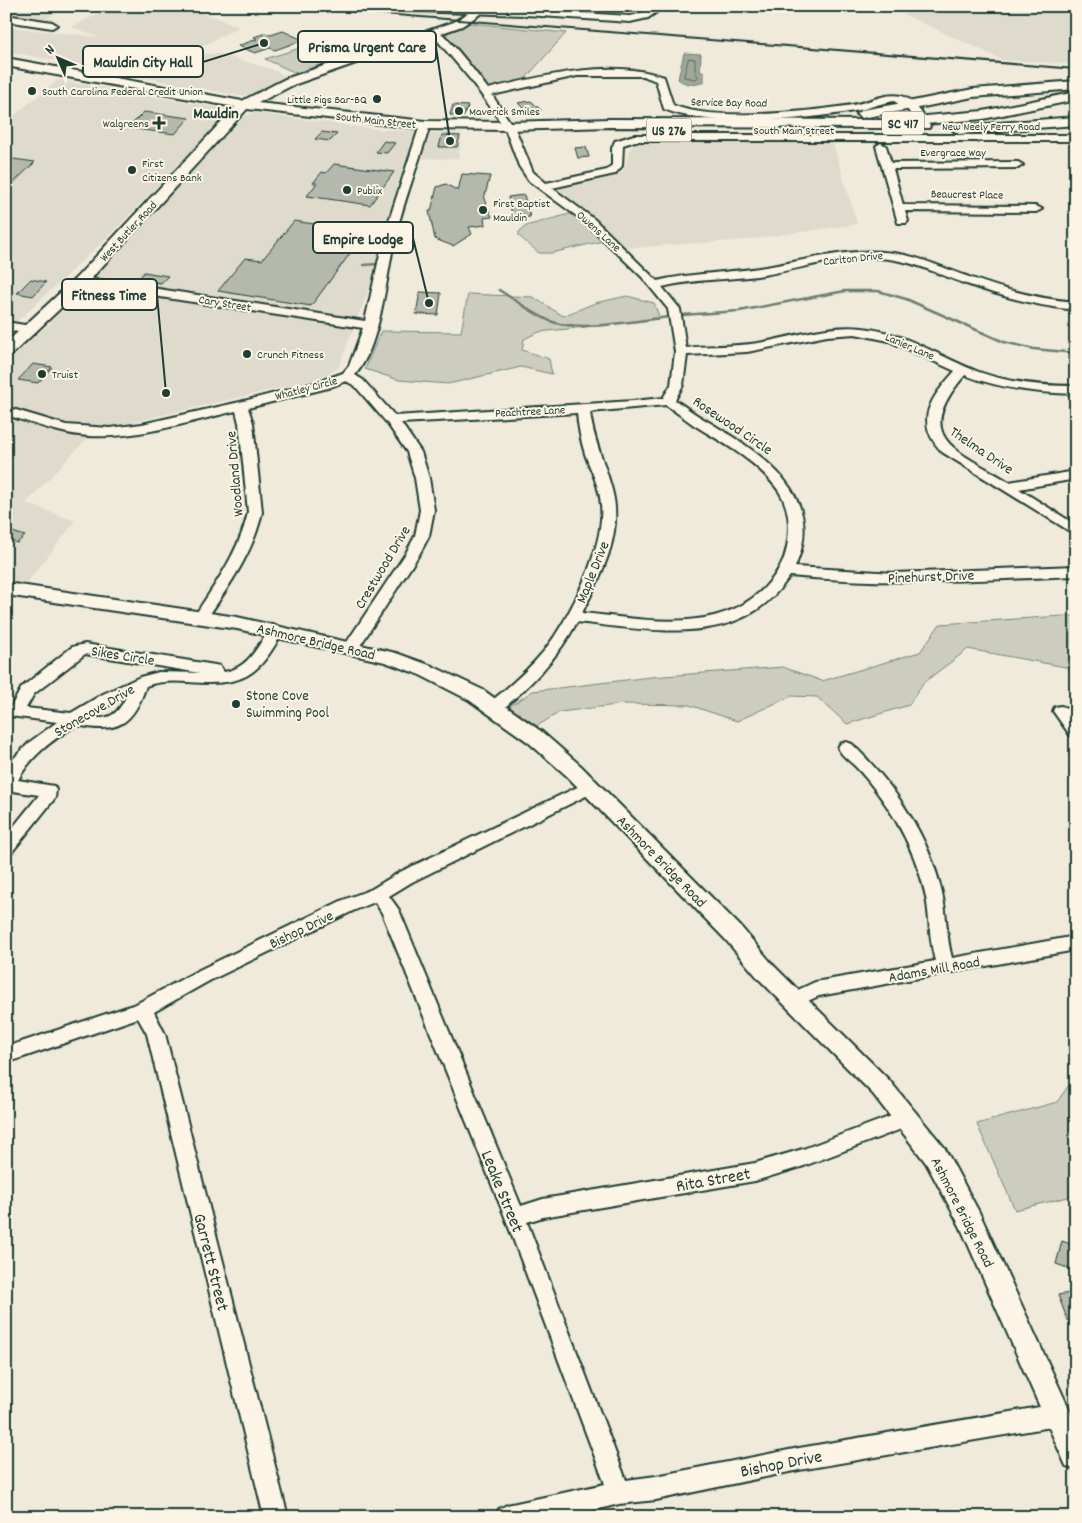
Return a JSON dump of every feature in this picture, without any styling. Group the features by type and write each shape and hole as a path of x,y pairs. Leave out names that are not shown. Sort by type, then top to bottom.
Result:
{"highway":[{"name":"US 276","path":"908,106 973,93 1076,85"}],"main road":[{"name":"West Butler Road","path":"6,352 81,281 244,106 289,82 464,21 484,8"},
{"name":"US 276","path":"6,62 122,85 244,106"},
{"name":"South Main Street","path":"508,126 528,130 830,131 923,124 991,114 1076,97"},
{"name":"South Main Street","path":"244,106 425,125 923,124"},
{"name":"US 276","path":"728,124 830,118 908,106"},
{"name":"US 276","path":"830,131 887,132 982,129 1076,120"},
{"name":"Ashmore Bridge Road","path":"6,589 201,617 351,648 389,658 425,670 453,683 495,707 557,755 733,933 766,972 881,1087 935,1155 952,1184 1076,1456"}],"street":[{"path":"357,6 484,8 630,19 645,16 661,6"},
{"path":"6,18 52,25"},
{"name":"Owens Lane","path":"435,32 486,93 508,126 517,144 526,171 543,187 590,221 655,285 674,309 680,352 677,385 668,401"},
{"name":"Service Bay Road","path":"486,93 568,74 640,73 649,74 661,79 668,106 676,112 690,115 749,116 803,114 848,109 893,98 902,101 908,106"},
{"path":"908,106 923,124"},
{"name":"Whatley Circle","path":"6,411 65,429 98,432 142,428 241,406 323,385 347,376 355,368 374,312 390,236 425,125"},
{"name":"New Neely Ferry Road","path":"543,187 611,172 617,166 617,148 619,143 634,138 939,152 1076,138"},
{"path":"881,146 902,221"},
{"name":"Evergrace Way","path":"888,166 939,152 1011,162"},
{"name":"Beaucrest Place","path":"899,208 1034,212"},
{"name":"Carlton Drive","path":"655,285 760,272 850,257 884,254 904,258 1025,299 1048,304 1076,306"},
{"name":"Cary Street","path":"81,281 369,325"},
{"path":"6,326 31,330"},
{"name":"Lanier Lane","path":"680,352 754,347 833,332 860,331 894,338 962,370 1025,388 1076,390"},
{"name":"Thelma Drive","path":"962,370 936,404 933,419 935,435 947,449 1076,531"},
{"name":"Crestwood Drive","path":"347,376 359,383 392,420 414,452 419,464 426,499 426,520 422,536 413,553 351,648"},
{"name":"Peachtree Lane","path":"392,420 430,416 583,409 668,401"},
{"name":"Rosewood Circle","path":"574,617 666,625 694,624 720,620 738,615 754,606 787,571 793,555 797,527 792,506 783,487 769,469 750,453 668,401"},
{"name":"Woodland Drive","path":"201,617 248,538 255,520 256,512 246,423 241,406"},
{"name":"Maple Drive","path":"495,707 518,688 544,662 574,617 602,556 609,518 606,492 589,443 583,409"},
{"path":"1006,487 1076,475"},
{"name":"Pinehurst Drive","path":"787,571 838,577 885,578 1076,571"},
{"name":"Stonecove Drive","path":"7,785 24,756 55,730 118,693 159,677 220,679 244,671 255,663 275,632"},
{"name":"Sikes Circle","path":"74,719 16,712 28,692 77,651 85,648 215,670 220,679"},
{"path":"74,719 101,724 112,723 120,716 137,692 140,684"},
{"path":"1062,711 1076,731"},
{"path":"846,748 871,772 900,814 918,847 934,891 938,938 946,966"},
{"path":"6,848 47,798 48,790 7,785"},
{"name":"Bishop Drive","path":"6,1055 143,1009 202,976 350,905 378,894 406,877 590,787"},
{"name":"Leake Street","path":"378,894 390,910 515,1216 619,1492"},
{"name":"Adams Mill Road","path":"794,1000 816,990 1076,943"},
{"name":"Garrett Street","path":"143,1009 156,1034 276,1517"},
{"name":"Rita Street","path":"515,1216 543,1208 755,1172 905,1119"},
{"name":"Bishop Drive","path":"507,1517 578,1503 619,1492 656,1488 799,1459 1057,1415"}],"shaded area":[{"path":"6,6 67,6 35,25 6,21"},
{"path":"113,6 176,6 214,17 239,27 187,54 219,54 271,69 287,77 248,95 240,96 6,51 6,27 99,37 72,27"},
{"path":"904,6 1076,6 1076,64 1003,60 903,14"},
{"path":"470,23 566,33 524,80 486,88 446,37 448,32"},
{"path":"297,49 338,59 296,73 265,59"},
{"path":"58,80 232,110 115,230 6,332 6,122"},
{"path":"256,113 374,129 462,134 458,159 420,158 338,368 322,378 94,431 26,503 75,521 24,587 6,584 6,361 49,324 245,115"},
{"path":"639,143 833,143 857,224 745,240 627,248 557,191 560,187 617,176 624,170 631,147"},
{"path":"573,213 587,223 603,241 552,253 539,253 519,236 519,232 526,226"},
{"path":"468,294 533,297 563,316 595,303 627,296 654,303 660,319 539,332 524,339 522,350 549,359 552,374 521,367 448,384 399,380 365,369 381,331 461,332"},
{"path":"1076,616 1076,669 968,649 923,683 909,705 847,724 817,697 791,696 737,721 689,705 624,704 560,712 537,726 509,707 533,691 651,677 783,667 822,681 920,652 940,624"},
{"path":"1076,1075 1076,1195 1015,1210 977,1124 1057,1102"}],"water":[{"path":"684,53 701,54 700,71 704,72 704,82 691,84 684,83 678,79"}],"building":[{"path":"283,31 303,40 275,50 270,48 255,53 238,46 257,39 254,37 266,33 271,35"},
{"path":"531,101 541,110 528,113 518,103"},
{"name":"Maverick Smiles","path":"453,105 468,106 464,116 450,115"},
{"name":"Walgreens","path":"144,112 189,118 175,134 128,128"},
{"path":"322,132 337,134 330,141 315,139"},
{"path":"442,135 460,136 457,147 439,147"},
{"path":"384,141 395,143 387,153 376,152"},
{"path":"586,147 589,157 578,158 575,148"},
{"path":"6,158 35,162 6,190"},
{"name":"Publix","path":"334,164 394,172 370,205 307,196 317,183 313,183 322,172 326,173"},
{"name":"First Baptist Mauldin","path":"462,174 490,176 484,199 492,217 484,218 485,225 469,227 472,234 453,246 435,239 429,211 431,211 437,187 446,184 458,191"},
{"path":"524,195 530,217 513,219 508,197"},
{"path":"294,221 366,232 311,306 218,291 245,258 262,260"},
{"path":"144,272 168,276 161,283 138,280"},
{"path":"31,279 46,282 33,296 17,293"},
{"path":"420,292 441,293 438,315 416,314"},
{"name":"Truist","path":"33,364 52,367 38,383 18,380"},
{"path":"6,530 25,536 17,543 6,539"},
{"path":"1062,1241 1076,1246 1076,1271 1056,1264"},
{"path":"1076,1292 1076,1319 1068,1321 1058,1295"}],"waterway":[{"path":"364,265 377,264"},
{"path":"499,290 540,316 565,325 594,326 669,317"},
{"path":"682,315 739,311 845,291 878,291 906,299 1004,342 1034,349 1076,353"}],"railway":[{"path":"282,6 1076,69"}],"place":[{"name":"Mauldin City Hall","path":"264,43"},
{"name":"South Carolina Federal Credit Union","path":"32,91"},
{"name":"Little Pigs Bar-BQ","path":"377,99"},
{"name":"Maverick Smiles","path":"459,111"},
{"name":"Walgreens","path":"159,123"},
{"name":"Prisma Urgent Care","path":"450,141"},
{"name":"First Citizens Bank","path":"132,170"},
{"name":"Publix","path":"347,190"},
{"name":"First Baptist Mauldin","path":"483,210"},
{"name":"Empire Lodge","path":"429,303"},
{"name":"Crunch Fitness","path":"247,354"},
{"name":"Truist","path":"42,374"},
{"name":"Fitness Time","path":"166,393"},
{"name":"Stone Cove Swimming Pool","path":"236,704"}],"district":[{"name":"Mauldin","path":"216,112"}]}
